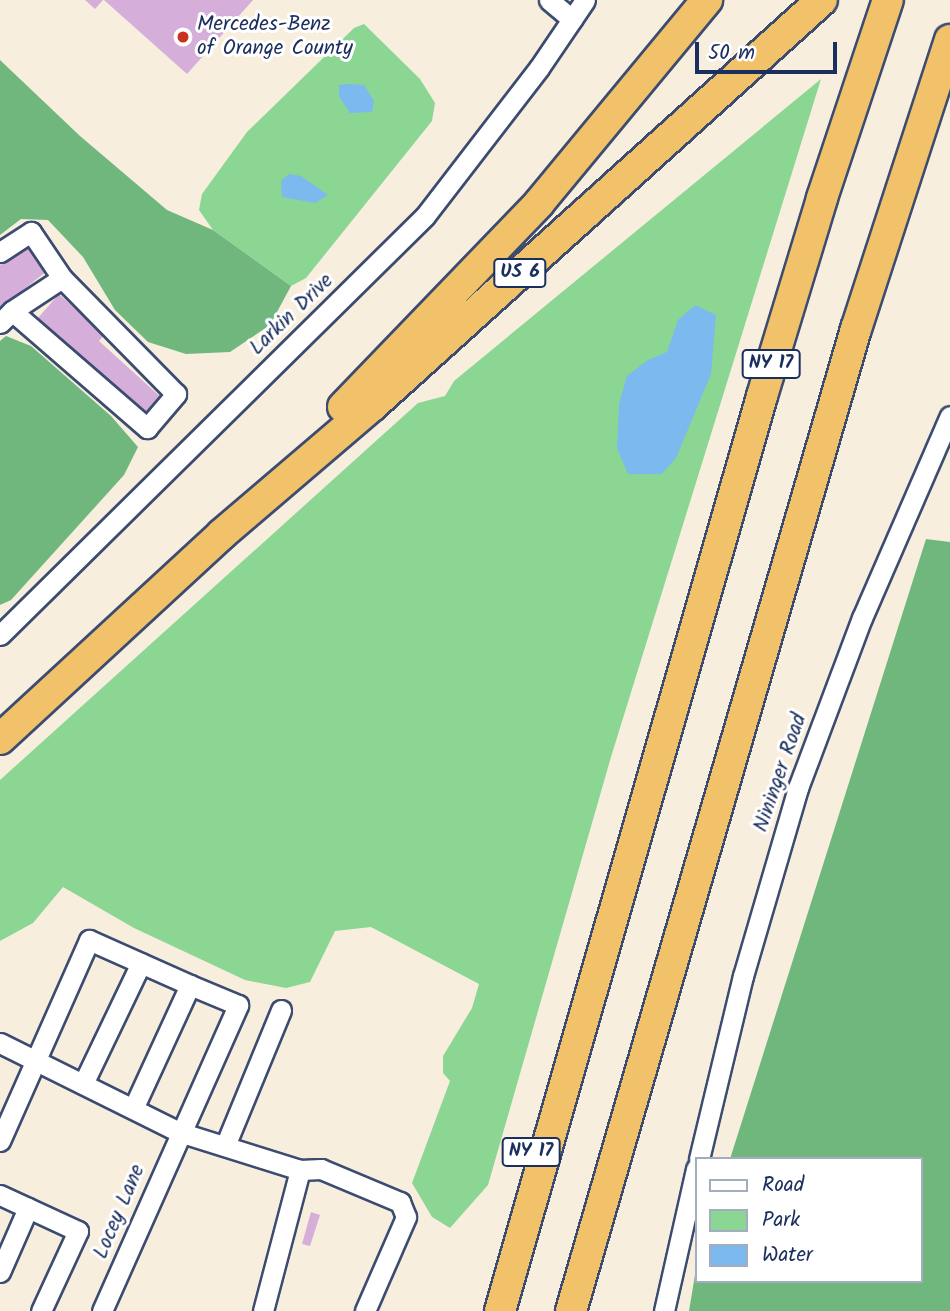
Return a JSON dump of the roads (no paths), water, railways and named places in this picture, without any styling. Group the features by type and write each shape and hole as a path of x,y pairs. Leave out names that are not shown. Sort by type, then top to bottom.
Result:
{"highway":[{"name":"US 6","path":"222,534 530,213 707,0"},
{"name":"NY 17","path":"480,1311 524,1168 591,995 787,310 888,0"},
{"name":"US 6","path":"0,739 222,534 372,406 818,4"},
{"path":"571,1311 856,329 950,40"},
{"path":"500,1311 591,995"},
{"path":"592,1311 615,1218 634,1092"}],"street":[{"path":"549,0 572,19"},
{"name":"Larkin Drive","path":"0,635 425,216 539,68 585,0"},
{"path":"0,252 31,232 62,278 176,394 147,428 6,316 62,278"},
{"name":"Nininger Road","path":"699,1157 743,976 798,788 867,607 950,416"},
{"path":"0,1141 89,940 190,985 133,1109"},
{"path":"83,1084 141,963"},
{"name":"Locey Lane","path":"102,1311 179,1132 238,1005 190,985"},
{"path":"225,1146 281,1010"},
{"path":"0,1042 179,1132 300,1170 321,1169 400,1202 406,1217 365,1311"},
{"path":"263,1311 300,1170"},
{"path":"664,1311 694,1178"},
{"path":"0,1195 78,1231 41,1311"},
{"path":"0,1272 28,1208"}],"water":[{"path":"339,85 364,85 374,101 372,112 350,113 339,96"},
{"path":"289,174 301,176 328,195 315,203 282,197 281,181"},
{"path":"695,305 716,315 711,374 676,458 662,474 628,474 617,448 619,404 627,376 648,360 667,352 678,320"}],"place":[{"name":"Mercedes-Benz of Orange County","path":"183,37"}]}
